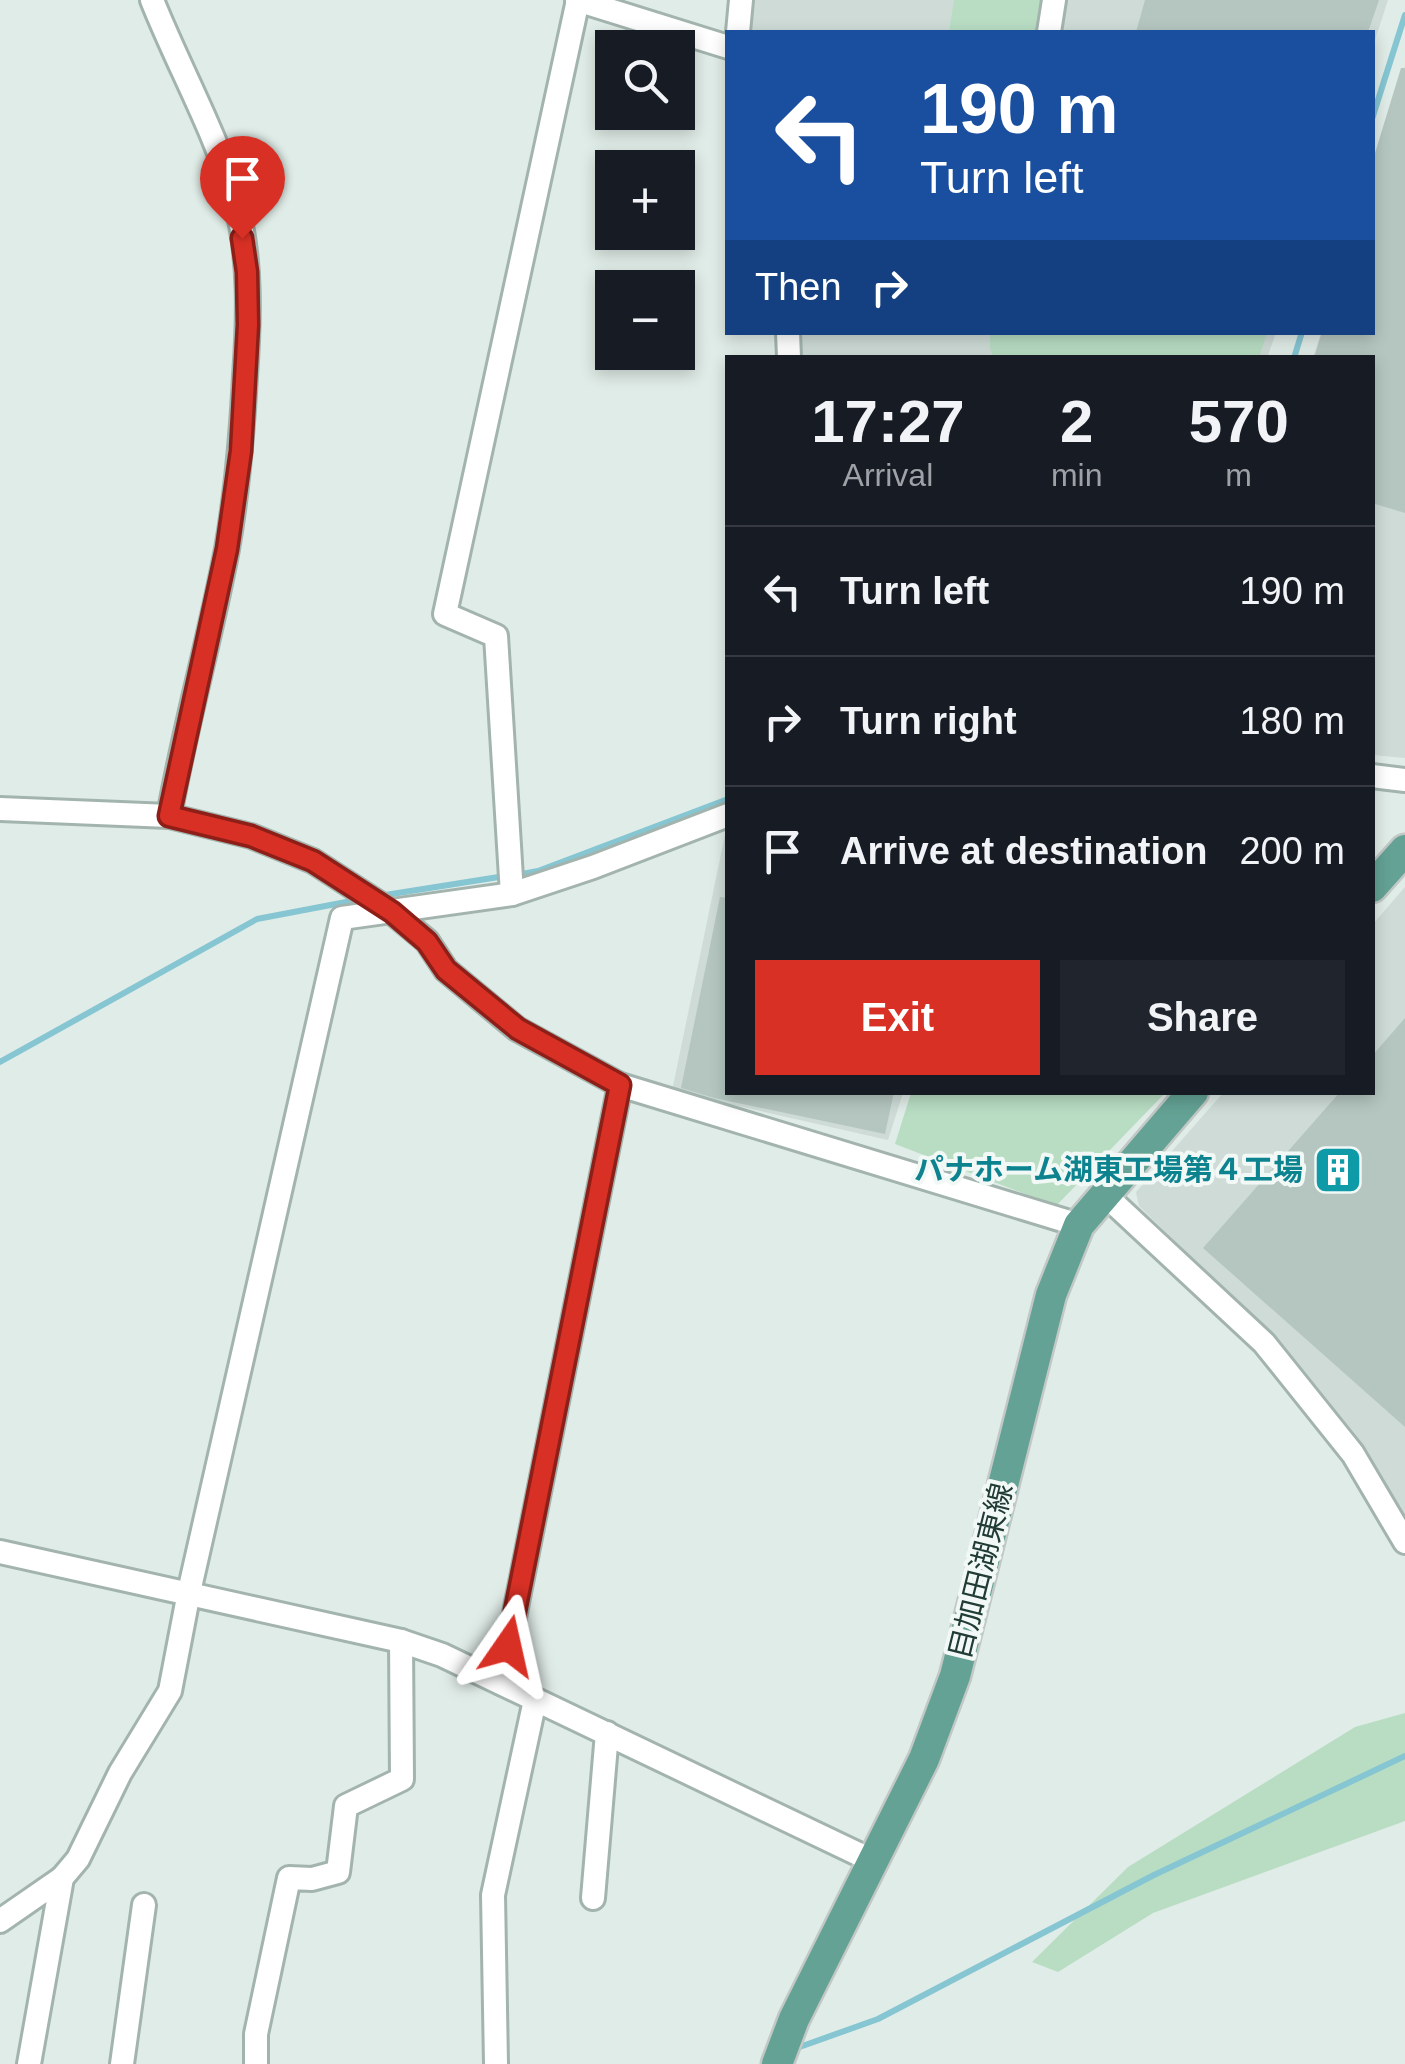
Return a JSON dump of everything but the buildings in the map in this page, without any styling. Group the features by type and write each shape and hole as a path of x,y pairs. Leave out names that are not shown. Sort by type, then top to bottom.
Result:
{"main road":[{"path":"1375,884 1405,850"},
{"name":"目加田湖東線","path":"778,2064 794,2019 924,1760 955,1676 1051,1295 1079,1225 1190,1095"}],"street":[{"path":"152,0 176,61 198,100 236,204 247,272 241,451 227,549 169,816"},
{"path":"512,883 496,636 445,614 577,0 725,45"},
{"path":"738,30 741,0"},
{"path":"1049,30 1054,0"},
{"path":"1375,776 1405,780"},
{"path":"0,810 169,816 251,836 313,861 392,912 427,942 446,970 518,1029 620,1085 1079,1225"},
{"path":"0,1921 62,1878 78,1859 120,1773 170,1691 188,1592 342,918 392,912 593,867 725,815"},
{"path":"501,1683 620,1085"},
{"path":"1104,1194 1264,1343 1353,1454 1405,1542"},
{"path":"0,1552 402,1641 442,1655 875,1862"},
{"path":"256,2064 256,2034 290,1878 312,1879 338,1872 346,1806 402,1780 402,1641"},
{"path":"496,2064 493,1895 535,1700"},
{"path":"593,1898 608,1733"},
{"path":"29,2064 62,1878"},
{"path":"122,2064 144,1904"}],"shaded area":[{"path":"754,0 1388,0 1375,40 1375,30 747,30"},
{"path":"1405,66 1405,758 1375,755 1375,355 1314,355 1320,335 1375,335 1375,162"},
{"path":"795,335 1275,335 1268,355 796,355"},
{"path":"725,835 725,1095 902,1095 888,1140 672,1091"},
{"path":"1405,887 1405,1517 1363,1447 1259,1323 1139,1206 1136,1192 1221,1095 1375,1095 1375,922"}],"green space":[{"path":"954,0 1050,0 1045,30 949,30"},
{"path":"990,335 1266,335 1260,355 992,355"},
{"path":"910,1095 1163,1095 1056,1206 895,1144"},
{"path":"1405,1713 1405,1821 1153,1913 1058,1972 1032,1962 1128,1867 1355,1727"}],"waterway":[{"path":"1375,110 1405,15"},
{"path":"1295,355 1301,335"},
{"path":"517,875 538,871 725,800"},
{"path":"379,896 505,876"},
{"path":"0,1062 257,919 362,899"},
{"path":"794,2049 878,2019 1154,1875 1405,1756"}],"place":[{"name":"パナホーム湖東工場第４工場","path":"1338,1170"}],"route":[{"path":"242,238 248,325 241,451 227,549 169,816 251,836 313,861 392,912 427,942 446,970 518,1029 620,1085 508,1646"}]}
